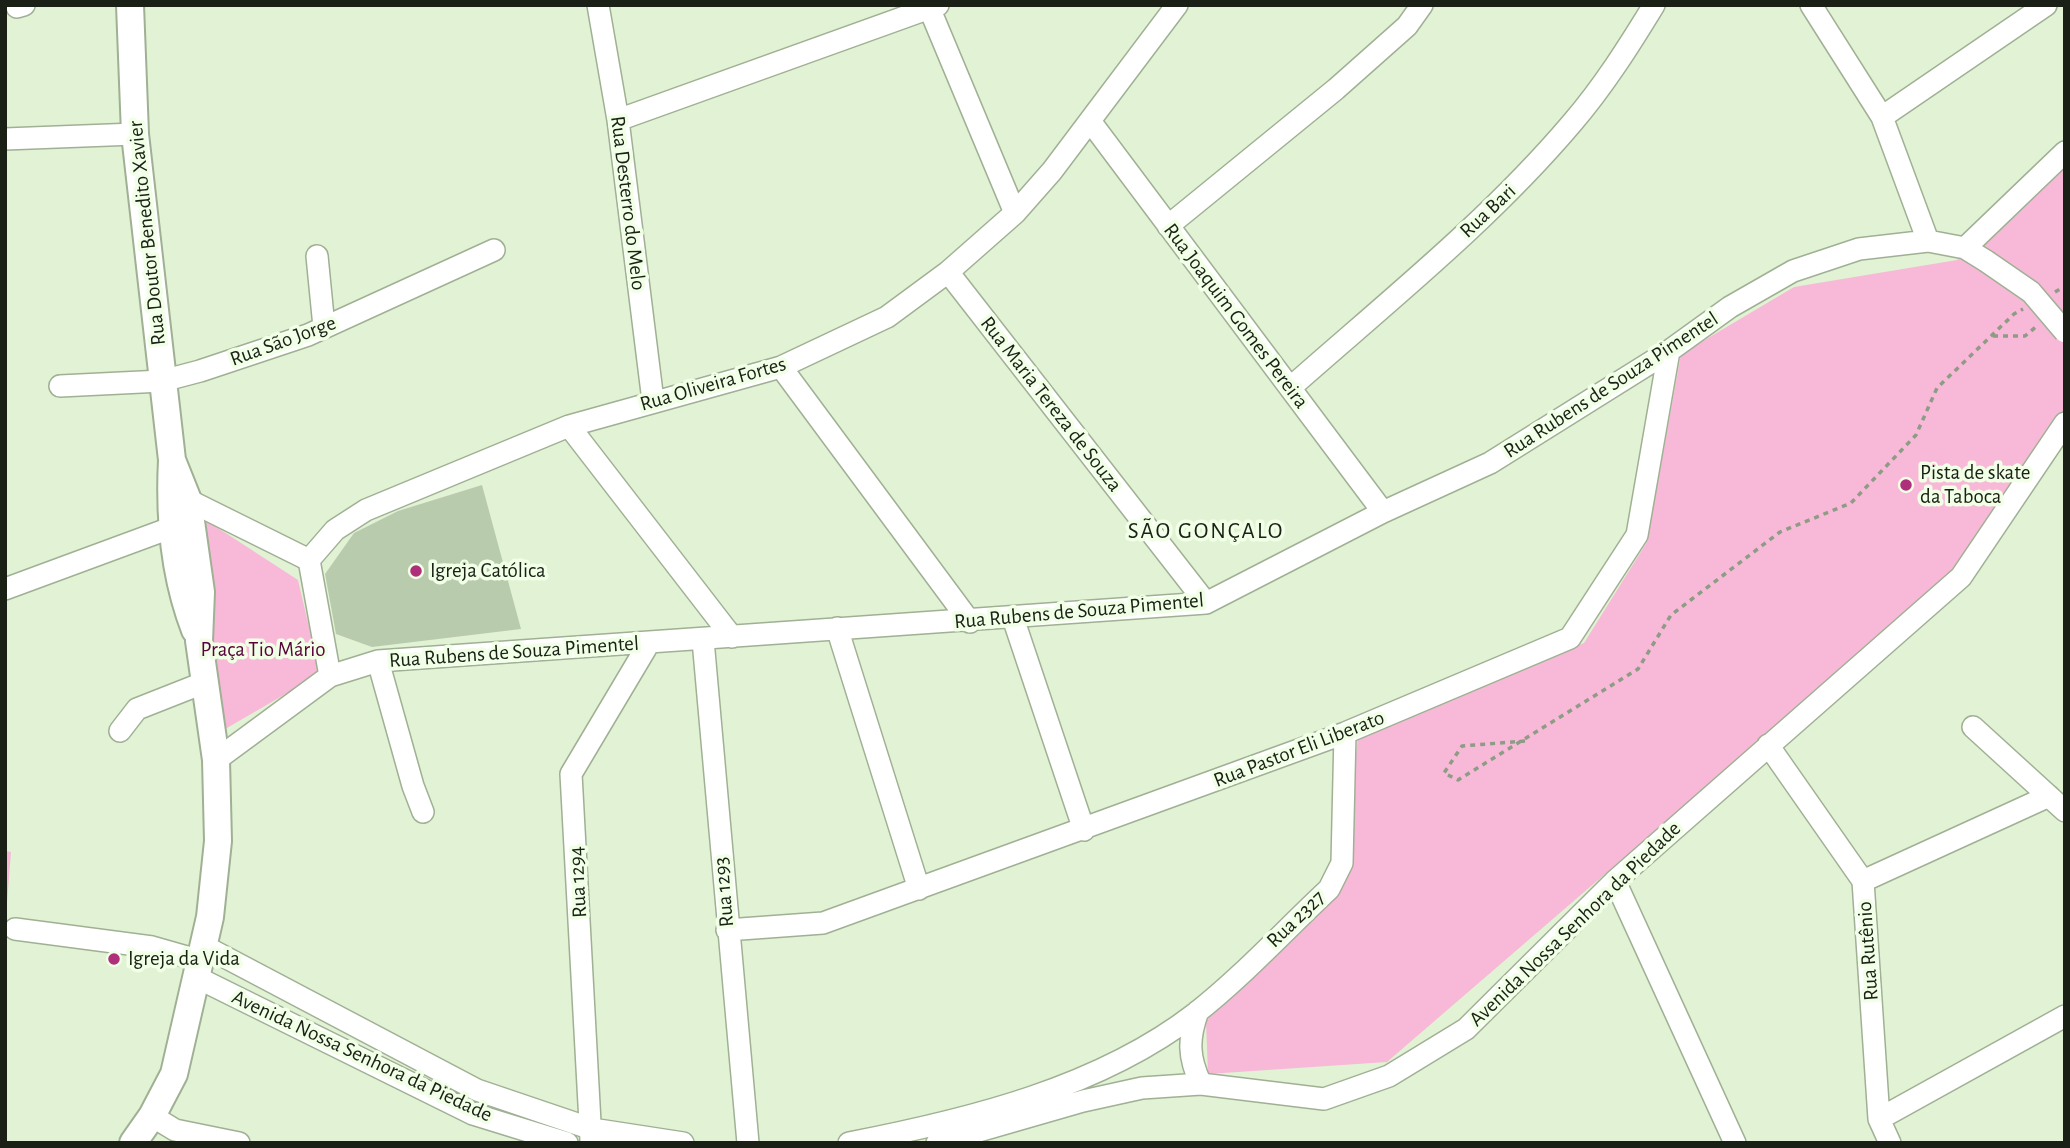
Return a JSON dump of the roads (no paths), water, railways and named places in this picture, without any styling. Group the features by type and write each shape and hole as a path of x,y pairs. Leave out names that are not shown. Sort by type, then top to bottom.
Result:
{"street":[{"name":"Rua Doutor Benedito Xavier","path":"130,5 135,134 173,460 182,597 199,641 203,684 216,760 219,841 201,962 174,1074 152,1116 133,1143"},
{"name":"Rua Desterro do Melo","path":"598,5 618,120 653,401"},
{"name":"Rua Oliveira Fortes","path":"309,560 335,530 366,510 569,426 780,368 887,317 948,272 1015,213 1090,121 1177,5"},
{"path":"1168,226 1336,89 1407,26 1422,5"},
{"name":"Rua Bari","path":"1290,388 1522,179 1574,121 1626,51 1654,5"},
{"path":"1811,5 1882,117 1928,241"},
{"path":"1882,117 2046,5"},
{"path":"618,120 932,6 1015,213"},
{"name":"Rua Joaquim Gomes Pereira","path":"1090,121 1382,512"},
{"path":"5,139 135,134"},
{"path":"1965,248 2065,152"},
{"name":"Rua Rubens de Souza Pimentel","path":"216,760 331,676 378,661 703,640 837,628 970,622 1206,603 1382,512 1490,463 1669,351 1730,307 1793,271 1859,249 1928,241 1965,248 2031,292 2065,332"},
{"name":"Rua São Jorge","path":"60,386 162,381 200,371 324,327 494,250"},
{"path":"317,256 324,327"},
{"name":"Rua Maria Tereza de Souza","path":"948,272 1206,603"},
{"name":"Rua Pastor Eli Liberato","path":"727,930 823,923 1345,733 1570,638 1637,535 1669,351"},
{"path":"780,368 970,622"},
{"name":"Avenida Nossa Senhora da Piedade","path":"937,1143 1107,1095 1142,1088 1201,1084 1324,1099 1389,1076 1466,1028 1615,881 1961,577 2065,422"},
{"path":"569,426 732,637"},
{"path":"5,589 177,510 309,560 331,676"},
{"path":"1013,618 1084,830"},
{"path":"837,628 919,889"},
{"name":"Rua 1293","path":"703,640 748,1143"},
{"name":"Rua 1294","path":"591,1136 571,774 649,643"},
{"path":"378,661 412,786 423,812"},
{"path":"120,731 137,709 203,684"},
{"path":"1973,727 2065,811"},
{"name":"Rua 2327","path":"1201,1084 1191,1064 1183,1032 1198,1011 1329,889 1342,863 1345,733"},
{"name":"Rua Rutênio","path":"1768,746 1863,881 1879,1119 1890,1143"},
{"path":"1863,881 2049,796"},
{"path":"1615,881 1735,1143"},
{"path":"15,929 152,947 201,962"},
{"name":"Avenida Nossa Senhora da Piedade","path":"201,962 477,1090 591,1136 683,1143"},
{"name":"Avenida Nossa Senhora da Piedade","path":"201,962 472,1114 567,1143"},
{"path":"1879,1119 2065,1016"},
{"path":"861,1142 910,1131 1078,1082 1183,1032"},
{"path":"152,1116 175,1130 239,1143"}],"place":[{"name":"Pista de skate da Taboca","path":"1906,485"},
{"name":"Igreja Católica","path":"416,571"},
{"name":"Igreja da Vida","path":"114,959"}],"district":[{"name":"SÃO GONÇALO","path":"1206,531"}],"park label":[{"name":"Praça Tio Mário","path":"263,650"}]}
